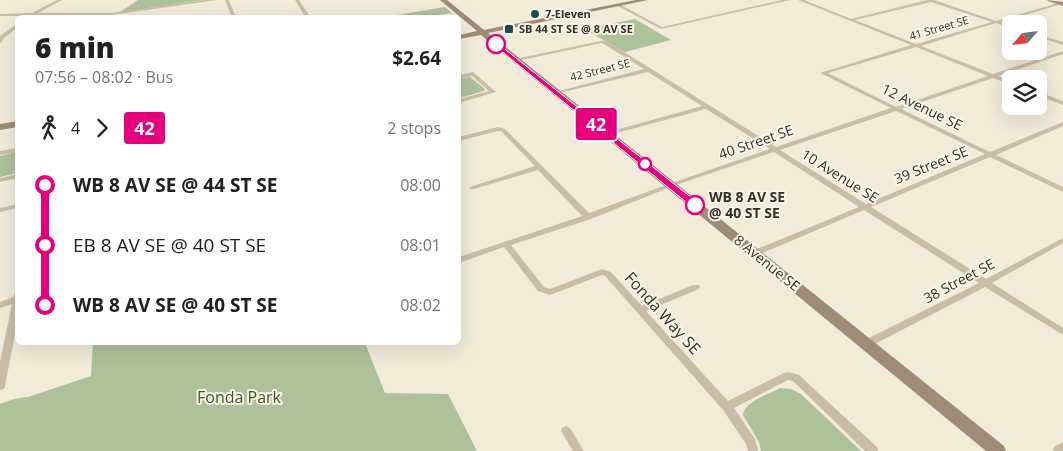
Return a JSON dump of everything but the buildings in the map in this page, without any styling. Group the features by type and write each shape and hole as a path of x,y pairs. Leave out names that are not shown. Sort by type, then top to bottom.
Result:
{"street":[{"path":"34,15 60,0"},
{"path":"108,15 215,0"},
{"path":"227,0 233,15"},
{"path":"297,0 308,15"},
{"name":"8 Avenue SE","path":"443,0 998,451"},
{"path":"461,37 645,0"},
{"path":"618,5 661,28 788,0"},
{"path":"800,0 1002,80"},
{"path":"851,20 931,0 1002,24"},
{"path":"1050,0 1062,4"},
{"name":"41 Street SE","path":"823,73 1062,4"},
{"path":"158,8 159,15"},
{"path":"0,15 15,16"},
{"path":"0,42 1,38 15,26"},
{"path":"1048,39 1063,44"},
{"name":"10 Avenue SE","path":"517,60 603,41 1063,332"},
{"name":"40 Street SE","path":"461,259 588,217 671,185 774,149 1063,52"},
{"name":"42 Street SE","path":"557,93 648,70"},
{"name":"12 Avenue SE","path":"823,73 1063,190"},
{"path":"461,77 473,74 493,92 461,100"},
{"path":"1047,97 1063,104"},
{"path":"607,134 706,107"},
{"path":"0,127 15,124"},
{"name":"39 Street SE","path":"755,253 1063,124"},
{"path":"461,138 498,129 503,130 588,217"},
{"path":"0,154 15,151"},
{"path":"472,188 540,167"},
{"path":"0,180 15,177"},
{"path":"0,210 15,207"},
{"name":"38 Street SE","path":"866,344 985,283 1063,240"},
{"name":"Fonda Way SE","path":"506,244 541,289 550,292 602,272 608,274 727,407 751,442 753,451"},
{"path":"640,310 696,287"},
{"path":"0,305 15,298"},
{"path":"0,386 15,307"},
{"path":"727,407 786,376 796,378 873,451"},
{"path":"566,431 579,451"},
{"path":"1058,451 1063,447"}],"green space":[{"path":"138,0 204,0 120,12"},
{"path":"445,7 452,13 439,15 397,15"},
{"path":"635,19 671,40 625,52 584,29"},
{"path":"470,77 485,89 484,91 461,97 461,79"},
{"path":"15,152 15,173 0,177 0,156"},
{"name":"Fonda Park","path":"93,345 366,345 385,393 448,394 477,451 0,451 0,404 28,397 91,376"},
{"path":"780,388 791,389 801,394 861,451 761,451 759,442 743,415 744,410 752,402"}],"bus line":[{"name":"42","path":"496,44 695,205"}],"place":[{"name":"7-Eleven","path":"535,14"},
{"name":"SB 44 ST SE @ 8 AV SE","path":"509,29"},
{"name":"WB 8 AV SE @ 40 ST SE","path":"695,205"}]}
